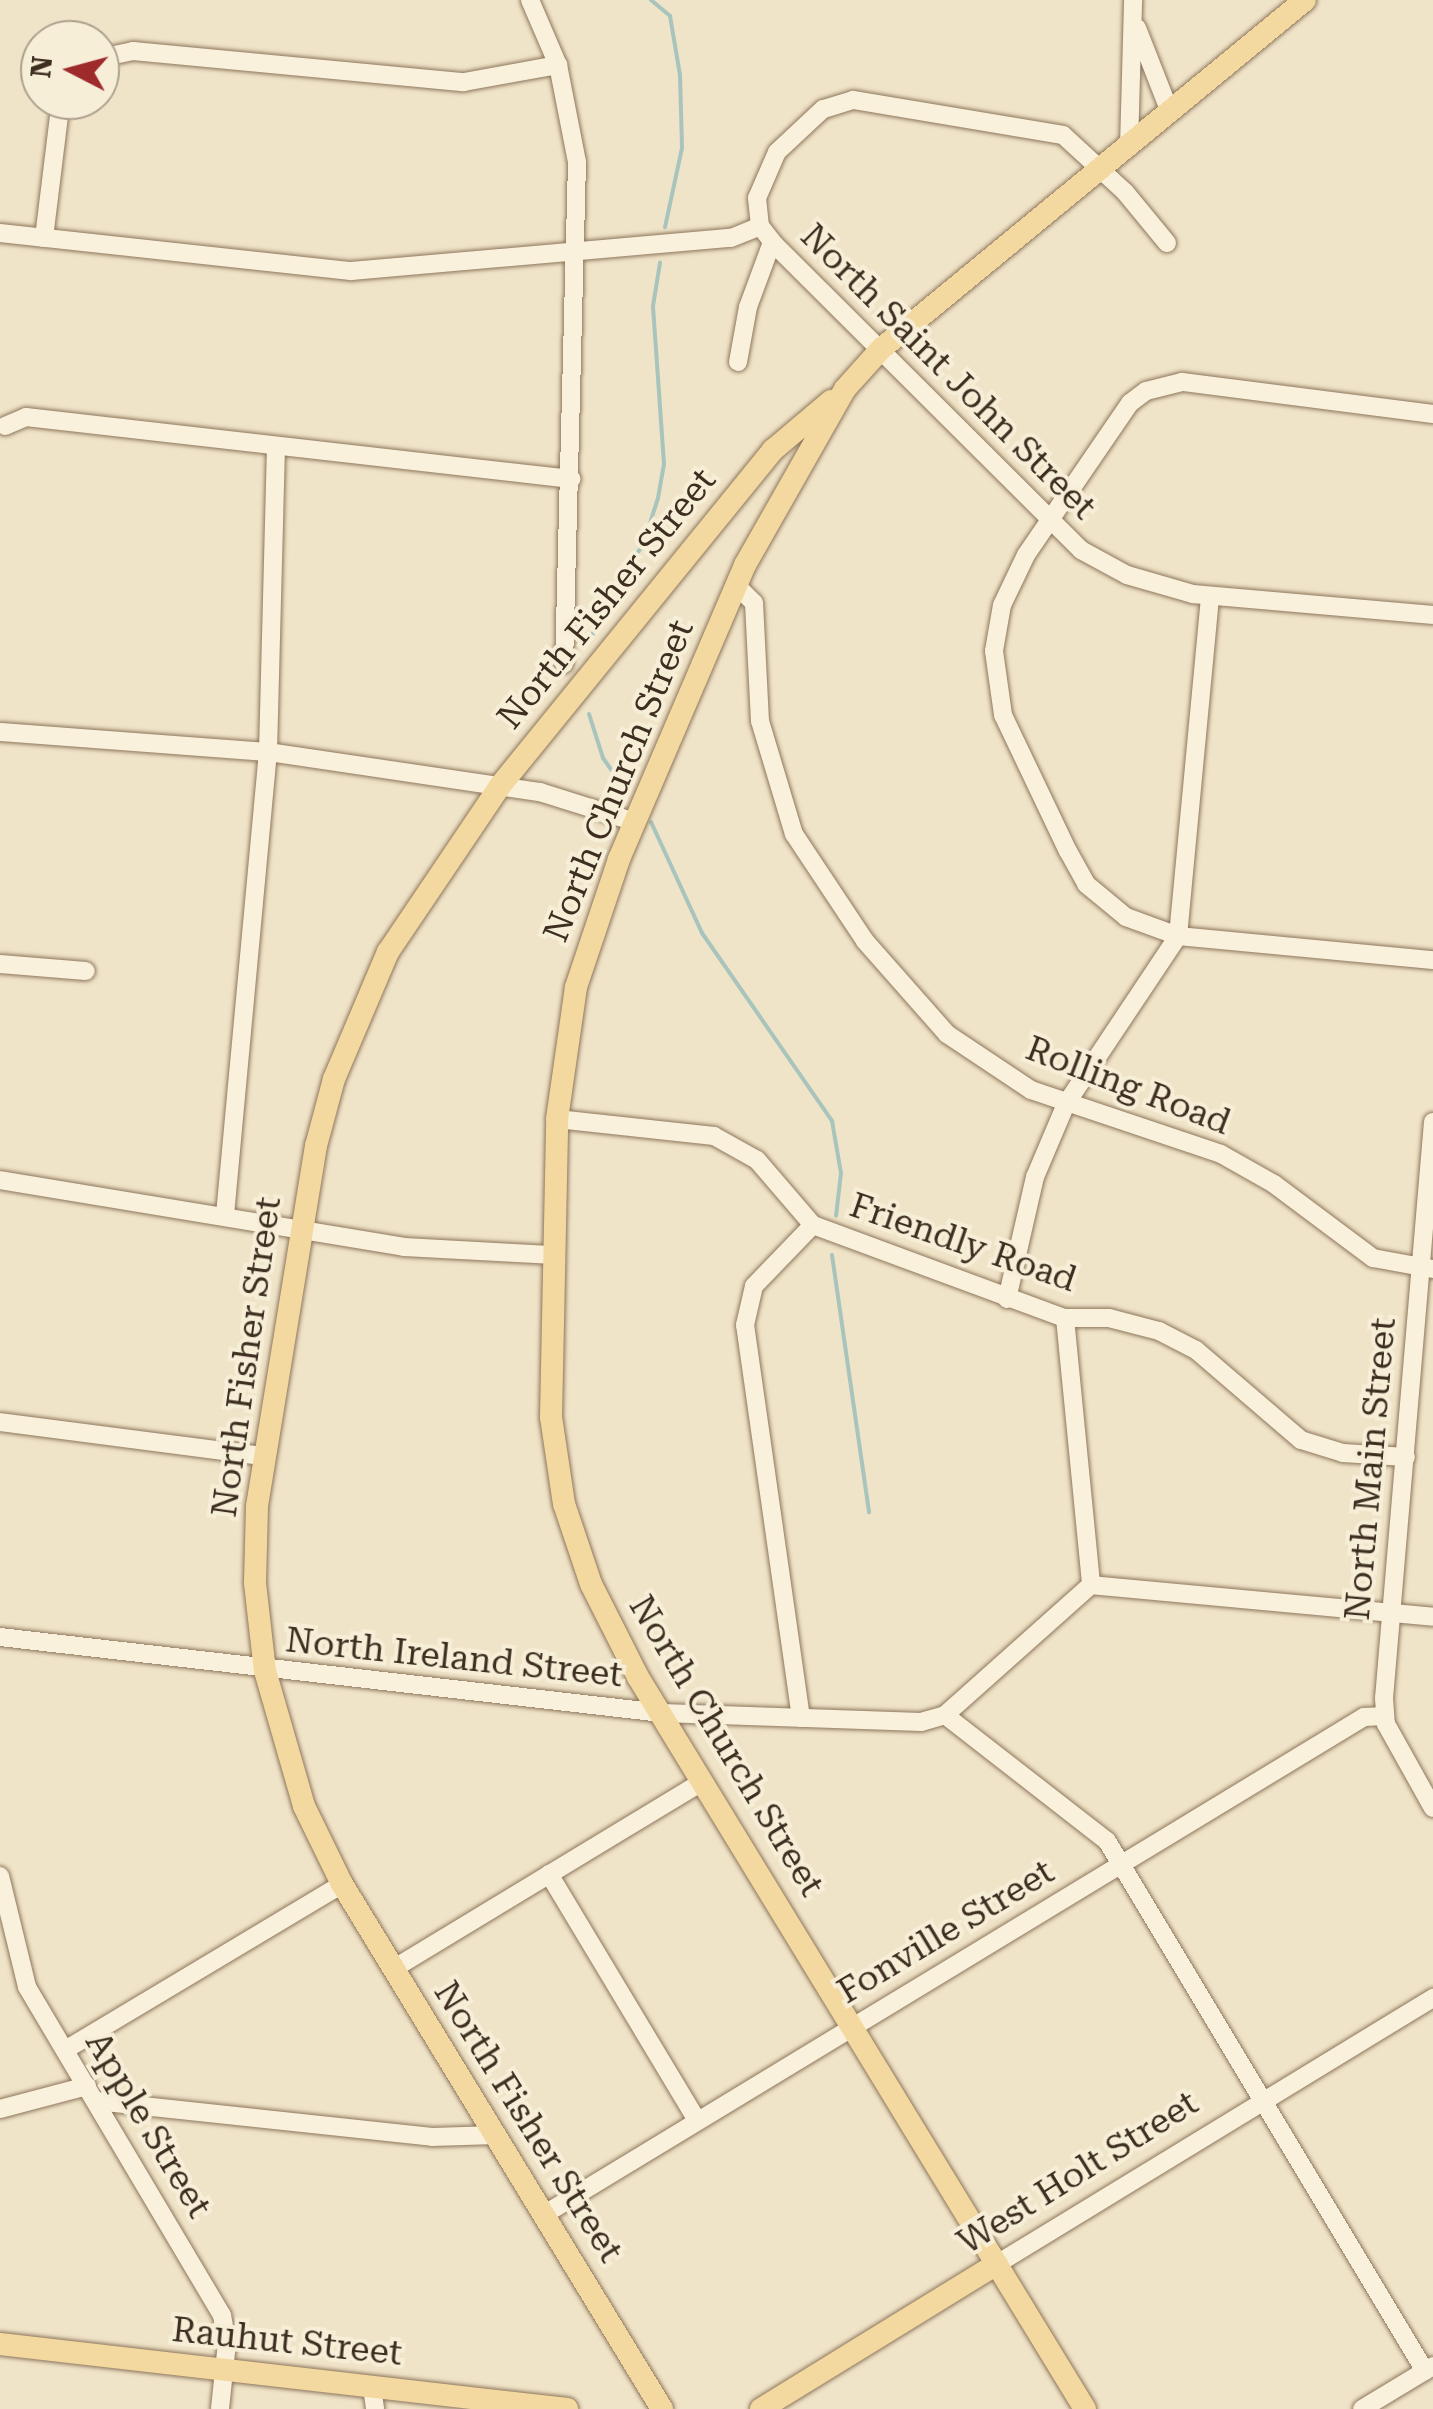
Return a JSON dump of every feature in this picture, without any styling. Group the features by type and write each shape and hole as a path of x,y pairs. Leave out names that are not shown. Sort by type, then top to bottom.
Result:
{"main road":[{"name":"North Church Street","path":"1085,2409 702,1782 610,1624 564,1504 551,1417 550,1255 557,1118 576,987 634,822 736,585 845,388 881,349 1305,0"},
{"name":"North Fisher Street","path":"662,2409 342,1884 304,1806 265,1671 254,1561 261,1456 300,1227 326,1107 367,998 429,882 500,786 773,450 845,388"},
{"name":"West Holt Street","path":"761,2409 997,2264"},
{"name":"Rauhut Street","path":"0,2344 224,2371 374,2398 567,2409"}],"street":[{"path":"530,0 558,66 577,162 578,251 564,664"},
{"path":"1128,146 1136,28 1133,0"},
{"path":"1136,28 1170,112"},
{"path":"120,54 132,51 464,82 558,66"},
{"path":"760,226 757,198 769,162 822,109 839,102 988,118 1063,135 1102,169 1167,243"},
{"path":"44,238 59,120"},
{"name":"North Saint John Street","path":"0,233 351,271 731,238 760,226 1048,522 1127,576 1210,596 1433,615"},
{"path":"738,362 748,308 772,242"},
{"path":"1433,414 1160,384 1130,404 1048,522 1002,605 994,651 1003,714 1086,884 1126,918 1178,936 1433,960"},
{"path":"6,426 26,417 571,479"},
{"path":"224,1215 268,752 276,448"},
{"name":"Rolling Road","path":"736,585 755,611 760,721 770,771 814,869 876,956 947,1034 998,1072 1066,1104 1221,1154 1274,1184 1373,1258 1427,1268"},
{"path":"1006,1299 1035,1177 1066,1104 1178,936 1210,596"},
{"path":"0,732 268,752 565,797 634,822"},
{"path":"0,964 86,971"},
{"name":"Friendly Road","path":"557,1118 714,1136 757,1160 813,1225 1065,1318 1108,1318 1175,1337 1288,1432 1316,1446 1406,1457"},
{"name":"North Main Street","path":"1385,1716 1391,1613 1427,1268 1433,1122"},
{"path":"0,1180 404,1247 550,1255"},
{"path":"801,1718 745,1313 761,1276 813,1225"},
{"path":"1065,1318 1092,1585"},
{"path":"0,1422 261,1456"},
{"path":"1362,2409 1429,2369 1118,1865 1105,1837 945,1715 1092,1585 1433,1616"},
{"name":"North Ireland Street","path":"0,1637 265,1671 662,1713 922,1722 945,1715"},
{"path":"1385,1716 1433,1808"},
{"name":"Fonville Street","path":"545,2214 1364,1717 1385,1716"},
{"path":"393,1969 702,1782"},
{"path":"549,1874 697,2120"},
{"name":"Apple Street","path":"0,1876 9,1967 92,2094 222,2315 224,2371 220,2409"},
{"path":"65,2050 342,1884"},
{"name":"West Holt Street","path":"997,2264 1433,1998"},
{"path":"0,2109 92,2094 432,2136 496,2135"}],"waterway":[{"path":"651,0 670,16 680,75 682,148 665,227"},
{"path":"592,636 606,596 643,545 658,498 664,464 653,306 660,263"},
{"path":"589,714 603,758 625,789"},
{"path":"651,822 702,933 832,1121 841,1173 836,1216"},
{"path":"832,1255 869,1512"}]}
